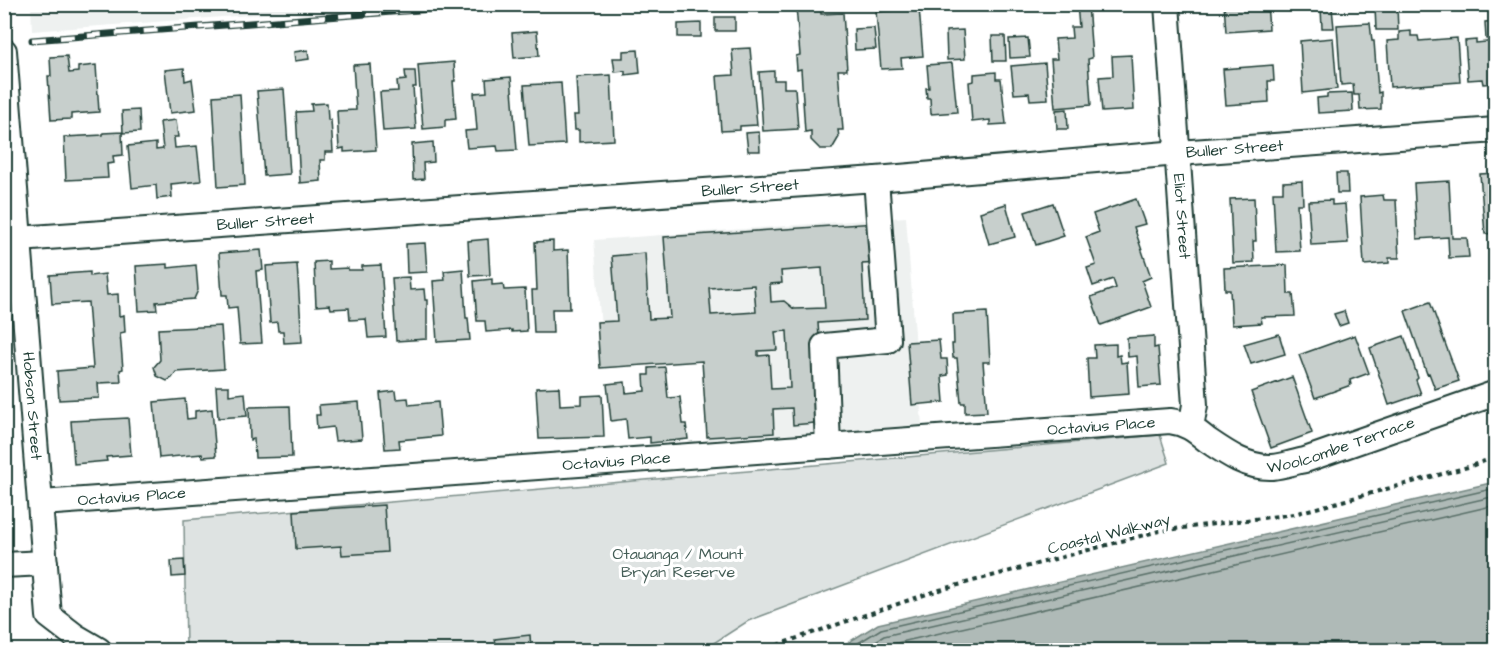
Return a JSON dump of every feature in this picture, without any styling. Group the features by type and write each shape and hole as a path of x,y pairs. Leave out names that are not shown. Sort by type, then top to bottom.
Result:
{"street":[{"name":"Eliot Street","path":"1167,4 1195,405 1191,427"},
{"name":"Hobson Street","path":"4,51 12,240 42,503 49,616 99,651"},
{"name":"Buller Street","path":"12,240 876,179 1178,153 1496,130"},
{"path":"828,446 824,346 888,340 876,179"},
{"name":"Woolcombe Terrace","path":"1191,427 1238,459 1249,464 1272,467 1305,460 1496,393"},
{"name":"Octavius Place","path":"42,503 1170,421 1191,427"},
{"path":"4,565 45,563"}],"path":[{"name":"Coastal Walkway","path":"770,651 780,644 936,591 1159,531 1294,514 1468,467 1496,457"}],"shaded area":[{"path":"31,4 386,4 386,5 32,31"},
{"path":"906,217 922,425 707,440 701,359 604,366 594,240"}],"green space":[{"name":"Otauanga / Mount Bryan Reserve","path":"1160,435 1169,463 748,621 703,650 186,650 184,520"}],"water":[{"path":"1495,482 1495,650 836,650 878,624"}],"building":[{"path":"820,4 821,14 843,13 847,70 838,70 843,130 838,130 839,137 832,149 820,149 811,140 811,131 805,132 801,69 797,70 796,56 800,55 796,6"},
{"path":"1077,4 1088,4 1092,58 1088,59 1091,105 1055,108 1051,59 1057,59 1055,39 1072,38 1071,27 1079,27"},
{"path":"1224,4 1267,4 1269,29 1226,32"},
{"path":"1375,7 1397,7 1398,30 1376,30"},
{"path":"919,8 923,56 901,58 902,68 881,69 876,12"},
{"path":"1321,8 1332,8 1334,28 1322,28"},
{"path":"715,17 735,17 735,31 715,31"},
{"path":"1496,21 1496,38 1486,39 1485,22"},
{"path":"701,23 701,37 678,37 678,24"},
{"path":"1370,23 1372,41 1374,41 1378,93 1381,92 1381,109 1360,110 1359,95 1354,95 1353,84 1341,85 1337,25"},
{"path":"874,28 876,49 855,50 854,29"},
{"path":"963,30 965,59 947,60 946,31"},
{"path":"537,31 539,56 514,58 512,33"},
{"path":"1411,31 1411,36 1418,36 1419,41 1457,38 1460,82 1390,87 1387,41 1399,40 1399,32"},
{"path":"992,36 1005,36 1006,61 993,61"},
{"path":"1028,38 1030,57 1010,58 1009,39"},
{"path":"1333,38 1337,89 1303,93 1300,41"},
{"path":"1476,40 1476,43 1496,41 1496,83 1483,84 1482,79 1468,80 1465,41"},
{"path":"750,48 757,125 740,126 740,130 721,131 717,76 734,75 732,49"},
{"path":"308,50 309,59 295,61 294,52"},
{"path":"638,50 640,73 625,75 625,71 615,72 613,58 623,58 623,51"},
{"path":"1131,55 1134,110 1102,112 1099,77 1113,76 1112,56"},
{"path":"67,56 69,73 78,72 78,67 96,65 99,112 71,114 71,119 51,120 48,76 51,76 50,57"},
{"path":"454,62 456,119 445,120 445,127 423,129 418,65"},
{"path":"952,63 957,112 931,114 930,98 927,98 926,88 929,88 927,65"},
{"path":"1045,63 1048,99 1030,100 1029,93 1014,94 1011,66"},
{"path":"370,64 376,150 344,152 344,148 339,149 337,111 356,110 353,65"},
{"path":"1273,65 1274,81 1268,81 1269,102 1226,105 1223,69"},
{"path":"184,68 185,81 192,79 196,110 170,113 165,70"},
{"path":"405,71 415,71 416,87 413,87 416,129 383,131 380,92 398,91 397,81 406,80"},
{"path":"774,71 774,80 784,80 784,88 795,88 798,129 763,131 759,72"},
{"path":"996,72 996,79 1001,79 1006,124 990,125 990,120 972,122 969,82 974,81 974,74"},
{"path":"611,75 614,140 579,142 579,130 575,130 574,115 578,115 576,77"},
{"path":"511,77 517,150 498,151 497,146 467,148 465,131 477,130 474,93 487,92 486,79"},
{"path":"561,83 565,144 529,146 524,85"},
{"path":"284,89 290,174 264,176 257,91"},
{"path":"1352,93 1353,111 1318,113 1317,98 1327,97 1327,94"},
{"path":"240,94 245,185 218,187 213,96"},
{"path":"327,103 328,120 331,120 333,152 325,152 325,160 320,160 321,181 300,183 296,112 312,111 311,104"},
{"path":"1067,109 1068,129 1057,129 1056,110"},
{"path":"139,110 140,132 123,133 122,111"},
{"path":"176,120 178,137 174,137 175,148 197,146 201,181 171,184 172,197 157,199 156,185 132,188 128,146 156,143 156,150 163,149 160,122"},
{"path":"122,132 123,155 113,156 114,163 107,164 108,178 66,180 64,137"},
{"path":"759,132 760,151 748,151 746,133"},
{"path":"433,142 434,162 423,163 424,179 413,180 412,144"},
{"path":"1336,173 1347,173 1348,193 1337,193"},
{"path":"1496,173 1496,233 1485,234 1480,174"},
{"path":"1302,181 1303,204 1297,204 1300,251 1276,252 1273,192 1283,192 1283,182"},
{"path":"1449,181 1452,238 1467,238 1469,257 1449,258 1448,237 1417,239 1414,183"},
{"path":"1383,195 1384,200 1396,200 1399,258 1389,258 1389,263 1364,265 1360,197"},
{"path":"1254,198 1256,241 1253,241 1254,262 1233,263 1230,199"},
{"path":"1136,199 1145,224 1134,227 1151,277 1142,281 1151,307 1101,325 1091,297 1116,288 1113,279 1093,286 1087,268 1096,265 1086,237 1099,232 1093,214"},
{"path":"1332,200 1332,205 1345,204 1348,243 1311,245 1308,201"},
{"path":"1053,203 1064,236 1036,245 1025,212"},
{"path":"1006,204 1015,237 989,244 980,212"},
{"path":"876,223 879,263 862,264 865,320 818,323 825,422 793,425 792,408 773,409 774,433 707,437 702,361 600,368 597,322 617,321 612,256 645,253 649,319 670,318 664,237","holes":["822,268 825,308 794,309 784,301 771,302 770,284 782,283 781,271","754,285 756,312 711,315 709,288","787,331 790,388 771,389 769,355 758,356 758,351 777,350 775,332"]},
{"path":"488,239 490,275 470,276 468,241"},
{"path":"553,241 553,251 568,250 570,309 552,309 553,333 534,333 532,290 537,290 535,242"},
{"path":"425,243 427,272 407,273 406,244"},
{"path":"261,250 263,270 256,271 262,343 240,344 237,307 228,308 227,295 222,295 219,253"},
{"path":"329,261 329,269 362,270 362,266 381,265 386,337 368,338 366,319 350,320 349,308 331,309 330,305 316,306 314,262"},
{"path":"168,264 168,268 196,265 198,290 194,299 156,302 157,310 139,311 136,266"},
{"path":"297,264 302,342 284,343 283,331 278,331 277,322 270,323 266,266"},
{"path":"1287,265 1288,294 1293,294 1295,316 1261,317 1262,323 1232,325 1230,290 1225,290 1224,268"},
{"path":"463,269 466,318 468,318 470,340 437,342 433,281 445,280 444,271"},
{"path":"90,272 90,276 105,274 107,295 118,294 119,316 124,315 125,332 120,333 123,369 120,370 121,382 98,383 99,398 59,400 57,371 93,368 88,302 52,304 50,275"},
{"path":"409,277 410,290 424,289 425,300 427,300 427,339 396,341 392,278"},
{"path":"492,279 492,285 503,284 504,290 525,289 527,331 486,332 485,321 477,321 474,281"},
{"path":"1430,302 1459,381 1435,389 1429,373 1427,374 1405,311"},
{"path":"1344,311 1348,323 1339,326 1334,314"},
{"path":"987,312 990,362 983,362 987,412 965,413 965,403 961,403 957,358 953,358 953,314"},
{"path":"221,326 224,369 176,372 167,381 157,376 154,367 160,360 158,329"},
{"path":"1279,334 1285,354 1251,364 1244,344"},
{"path":"1355,335 1369,373 1350,380 1351,385 1315,398 1299,355"},
{"path":"1154,336 1154,348 1158,347 1161,385 1139,387 1137,356 1128,357 1127,338"},
{"path":"1404,336 1421,394 1389,405 1370,348"},
{"path":"939,340 941,359 947,359 948,375 942,376 944,402 912,405 907,342"},
{"path":"1116,344 1116,356 1120,355 1121,363 1127,362 1129,394 1089,397 1087,358 1095,358 1094,345"},
{"path":"665,367 668,398 680,397 683,424 686,424 688,439 650,443 650,437 628,439 626,419 611,421 607,384 625,382 626,393 645,391 644,375 649,375 649,368"},
{"path":"1292,377 1312,433 1271,448 1251,392"},
{"path":"216,386 229,386 229,395 245,393 247,416 218,418"},
{"path":"559,387 560,405 582,404 582,396 602,395 604,437 539,439 536,388"},
{"path":"395,391 396,399 408,398 409,405 438,402 441,436 399,440 400,448 385,449 380,393"},
{"path":"185,399 187,419 195,418 195,411 212,409 216,456 203,457 202,454 159,458 154,402"},
{"path":"359,402 362,439 335,441 333,427 317,429 316,415 320,415 319,405"},
{"path":"290,406 292,457 255,458 254,439 250,440 249,407"},
{"path":"128,418 131,455 106,457 107,461 74,464 71,421"},
{"path":"384,505 387,552 342,555 341,546 296,549 294,511"},
{"path":"184,560 185,576 172,577 171,561"},
{"path":"530,635 531,650 497,650 495,639"}],"railway":[{"path":"32,40 495,4"}]}
